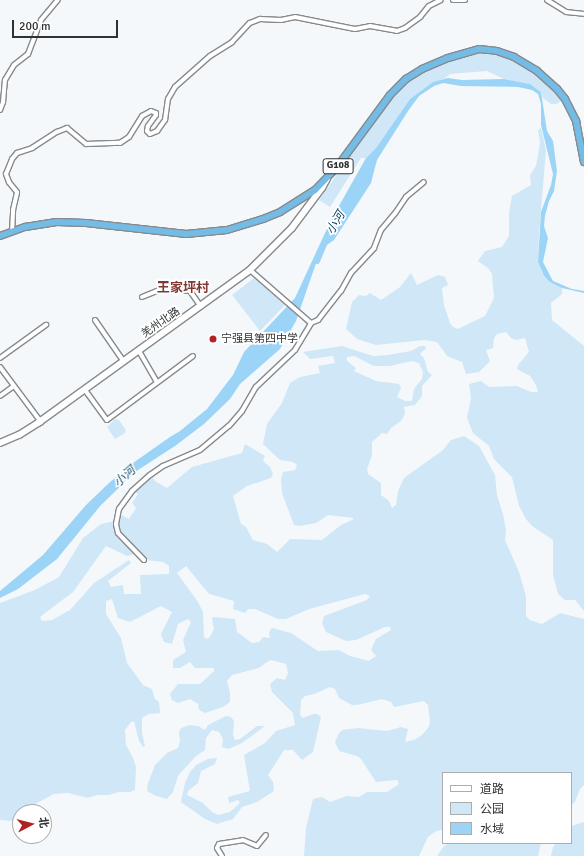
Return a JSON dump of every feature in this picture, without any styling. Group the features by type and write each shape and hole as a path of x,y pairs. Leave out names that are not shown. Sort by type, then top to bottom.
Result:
{"highway":[{"name":"G108","path":"0,236 34,225 64,222 186,234 220,231 254,222 280,212 310,193 328,177 342,161 390,95 406,78 422,69 448,58 480,50 497,51 514,57 537,71 557,89 566,99 573,113 583,151 584,162"}],"main road":[{"name":"羌州北路","path":"0,443 19,435 41,422 250,270 292,228 322,188 328,177"}],"street":[{"path":"0,110 3,102 5,80 14,65 28,54 42,20 58,0"},
{"path":"12,232 12,210 17,192 9,182 6,174 12,159 17,153 32,148 57,132 67,128 86,144 120,143 129,137 142,116 151,111 156,113 156,115 148,126 147,131 150,134 157,131 165,120 168,99 175,87 210,56 232,42 252,22 295,17 354,29 370,26 397,31 405,28 420,17 429,6 441,0"},
{"path":"453,0 465,0"},
{"path":"547,0 566,12 584,14"},
{"path":"309,322 318,320 341,291 351,273 374,248 381,230 406,197 424,182"},
{"path":"250,270 309,322"},
{"path":"142,297 172,284 181,290 190,291 201,307"},
{"path":"95,320 124,362"},
{"path":"144,560 118,533 116,517 119,509 132,491 150,475 163,466 200,450 229,426 242,410 256,387 295,350 309,322"},
{"path":"0,358 46,325"},
{"path":"139,351 157,382"},
{"path":"85,390 107,420 193,356"},
{"path":"0,367 41,422"},
{"path":"0,396 14,386"},
{"path":"222,856 218,852 219,844 243,840 257,846 266,835"}],"green space":[{"path":"478,53 495,53 519,63 556,91 563,100 556,104 551,104 543,98 541,92 530,84 504,79 487,71 450,74 444,79 433,82 410,99 376,148 366,158 361,158 330,207 319,200 380,113 401,87 427,69 447,61"},
{"path":"541,128 546,150 538,262 544,277 562,288 562,294 551,303 552,320 584,346 584,611 575,600 565,600 558,594 553,575 553,540 532,526 526,519 519,506 512,477 494,459 489,446 473,433 467,418 471,398 469,384 481,381 489,387 517,386 531,392 538,392 536,385 530,376 517,369 518,365 529,352 525,338 516,340 511,338 506,332 497,334 494,338 493,348 486,350 490,361 479,372 466,374 462,362 447,356 437,342 424,340 376,345 357,339 346,329 352,302 359,295 366,296 370,293 381,300 400,287 411,273 417,285 438,275 445,277 448,285 442,288 444,305 450,323 453,327 458,329 485,316 494,298 492,274 488,268 478,261 485,251 502,247 509,236 509,213 512,196 531,185 530,175 536,166 540,143 538,130"},
{"path":"254,278 285,305 260,331 232,295"},
{"path":"342,346 373,356 411,351 420,346 425,346 426,348 420,354 424,358 428,372 432,375 422,386 422,396 415,405 404,407 405,414 401,421 391,428 387,434 382,433 372,442 372,455 367,469 368,474 381,483 381,495 389,501 392,508 396,505 398,491 404,478 443,450 451,440 464,436 479,446 495,475 497,495 506,530 505,540 519,572 526,596 526,616 530,620 542,624 560,613 584,619 584,785 580,789 575,802 572,804 572,772 442,772 442,830 436,831 428,837 419,856 304,856 306,828 313,799 322,797 330,802 347,796 359,797 367,792 387,792 399,784 397,780 376,782 361,759 357,756 339,751 335,742 339,733 343,730 358,728 387,731 401,727 408,729 405,742 414,740 422,735 430,723 428,705 424,701 394,707 391,702 382,699 352,705 339,698 335,689 330,687 305,696 301,700 300,715 303,718 313,714 317,714 321,717 313,752 302,760 293,750 284,750 268,775 273,782 274,791 257,802 242,807 233,819 217,824 205,819 181,802 185,783 190,772 196,765 208,759 217,758 215,764 201,771 198,783 188,791 187,795 203,803 212,812 218,815 230,812 240,803 238,800 229,803 228,797 250,791 244,755 265,743 276,731 295,725 293,713 272,692 270,684 277,678 285,680 288,673 286,664 271,660 259,668 232,675 227,681 230,692 230,702 223,707 205,713 199,710 198,704 190,699 178,703 172,700 170,694 178,684 200,684 214,671 214,668 195,668 190,662 180,668 173,668 173,660 186,652 183,640 191,622 188,619 178,624 172,644 164,642 161,634 172,612 161,606 130,622 118,618 112,599 106,601 106,614 121,638 127,663 143,685 152,689 155,699 159,702 160,713 149,714 142,718 142,733 145,746 143,747 139,741 134,721 131,722 125,730 126,745 136,767 135,790 130,792 118,792 109,795 97,795 88,798 68,793 54,794 35,804 12,804 12,821 0,820 0,603 35,590 59,577 83,538 101,524 115,521 121,538 135,554 127,556 106,546 73,592 40,617 42,621 52,620 70,610 94,583 129,560 131,563 108,581 111,587 123,585 124,594 141,594 140,575 169,574 169,566 163,562 146,560 121,533 118,527 118,513 129,519 136,508 132,503 138,494 134,492 151,476 155,481 167,488 192,467 242,453 245,444 265,456 263,461 270,467 273,474 271,478 247,486 233,496 241,524 246,527 253,540 267,544 277,552 290,539 322,540 341,525 352,520 354,518 328,515 316,523 299,526 294,525 282,493 281,478 283,472 295,470 297,465 293,462 280,460 263,444 267,424 282,403 290,383 300,377 320,373 318,366 335,363 333,356 310,359 303,352","holes":["354,356 374,366 390,366 412,361 419,363 423,372 422,379 414,389 412,401 405,401 397,397 401,388 399,384 376,381 354,371 356,368 347,361 347,357","186,566 209,594 234,601 233,609 245,613 248,609 255,609 278,619 286,619 309,609 365,594 370,596 367,600 324,616 322,623 326,632 346,641 356,640 385,627 390,627 391,630 376,639 371,650 376,656 369,661 350,656 339,650 318,651 291,633 272,628 269,632 270,638 263,637 259,642 252,643 237,632 235,619 213,617 214,629 210,637 206,639 204,637 203,612 198,602 177,573"]},
{"path":"115,419 119,420 126,430 125,433 115,439 107,427"},
{"path":"226,716 231,717 234,721 233,735 235,740 240,739 257,726 265,726 242,743 228,749 222,747 223,739 219,732 212,730 206,738 205,750 195,757 178,776 173,792 167,799 156,796 147,791 148,783 155,765 167,753 178,748 180,741 179,732 181,728 190,725 198,726 205,730 208,725"},
{"path":"584,822 584,856 551,856 555,844 572,844 572,826"},
{"path":"447,844 541,844 538,856 437,856 444,846"}],"water":[{"path":"448,78 462,80 504,79 530,84 541,92 547,131 553,141 557,171 554,191 549,201 545,216 544,226 548,238 543,262 553,281 572,289 584,291 584,293 562,288 550,282 544,276 538,262 541,212 551,185 553,174 541,125 541,104 538,94 532,90 518,87 461,86 443,83 434,86 419,96 408,111 377,160 371,183 334,240 321,249 296,321 280,349 240,384 230,399 204,424 175,446 138,470 125,482 101,505 57,559 18,589 0,598 0,591 43,555 86,505 109,483 130,465 180,431 207,409 233,375 244,352 295,298 331,220 366,158 376,148 410,99 433,82"}],"waterway":[{"name":"小河","path":"317,261 325,242"}],"place":[{"name":"宁强县第四中学","path":"213,339"}],"district":[{"name":"王家坪村","path":"183,288"}]}
